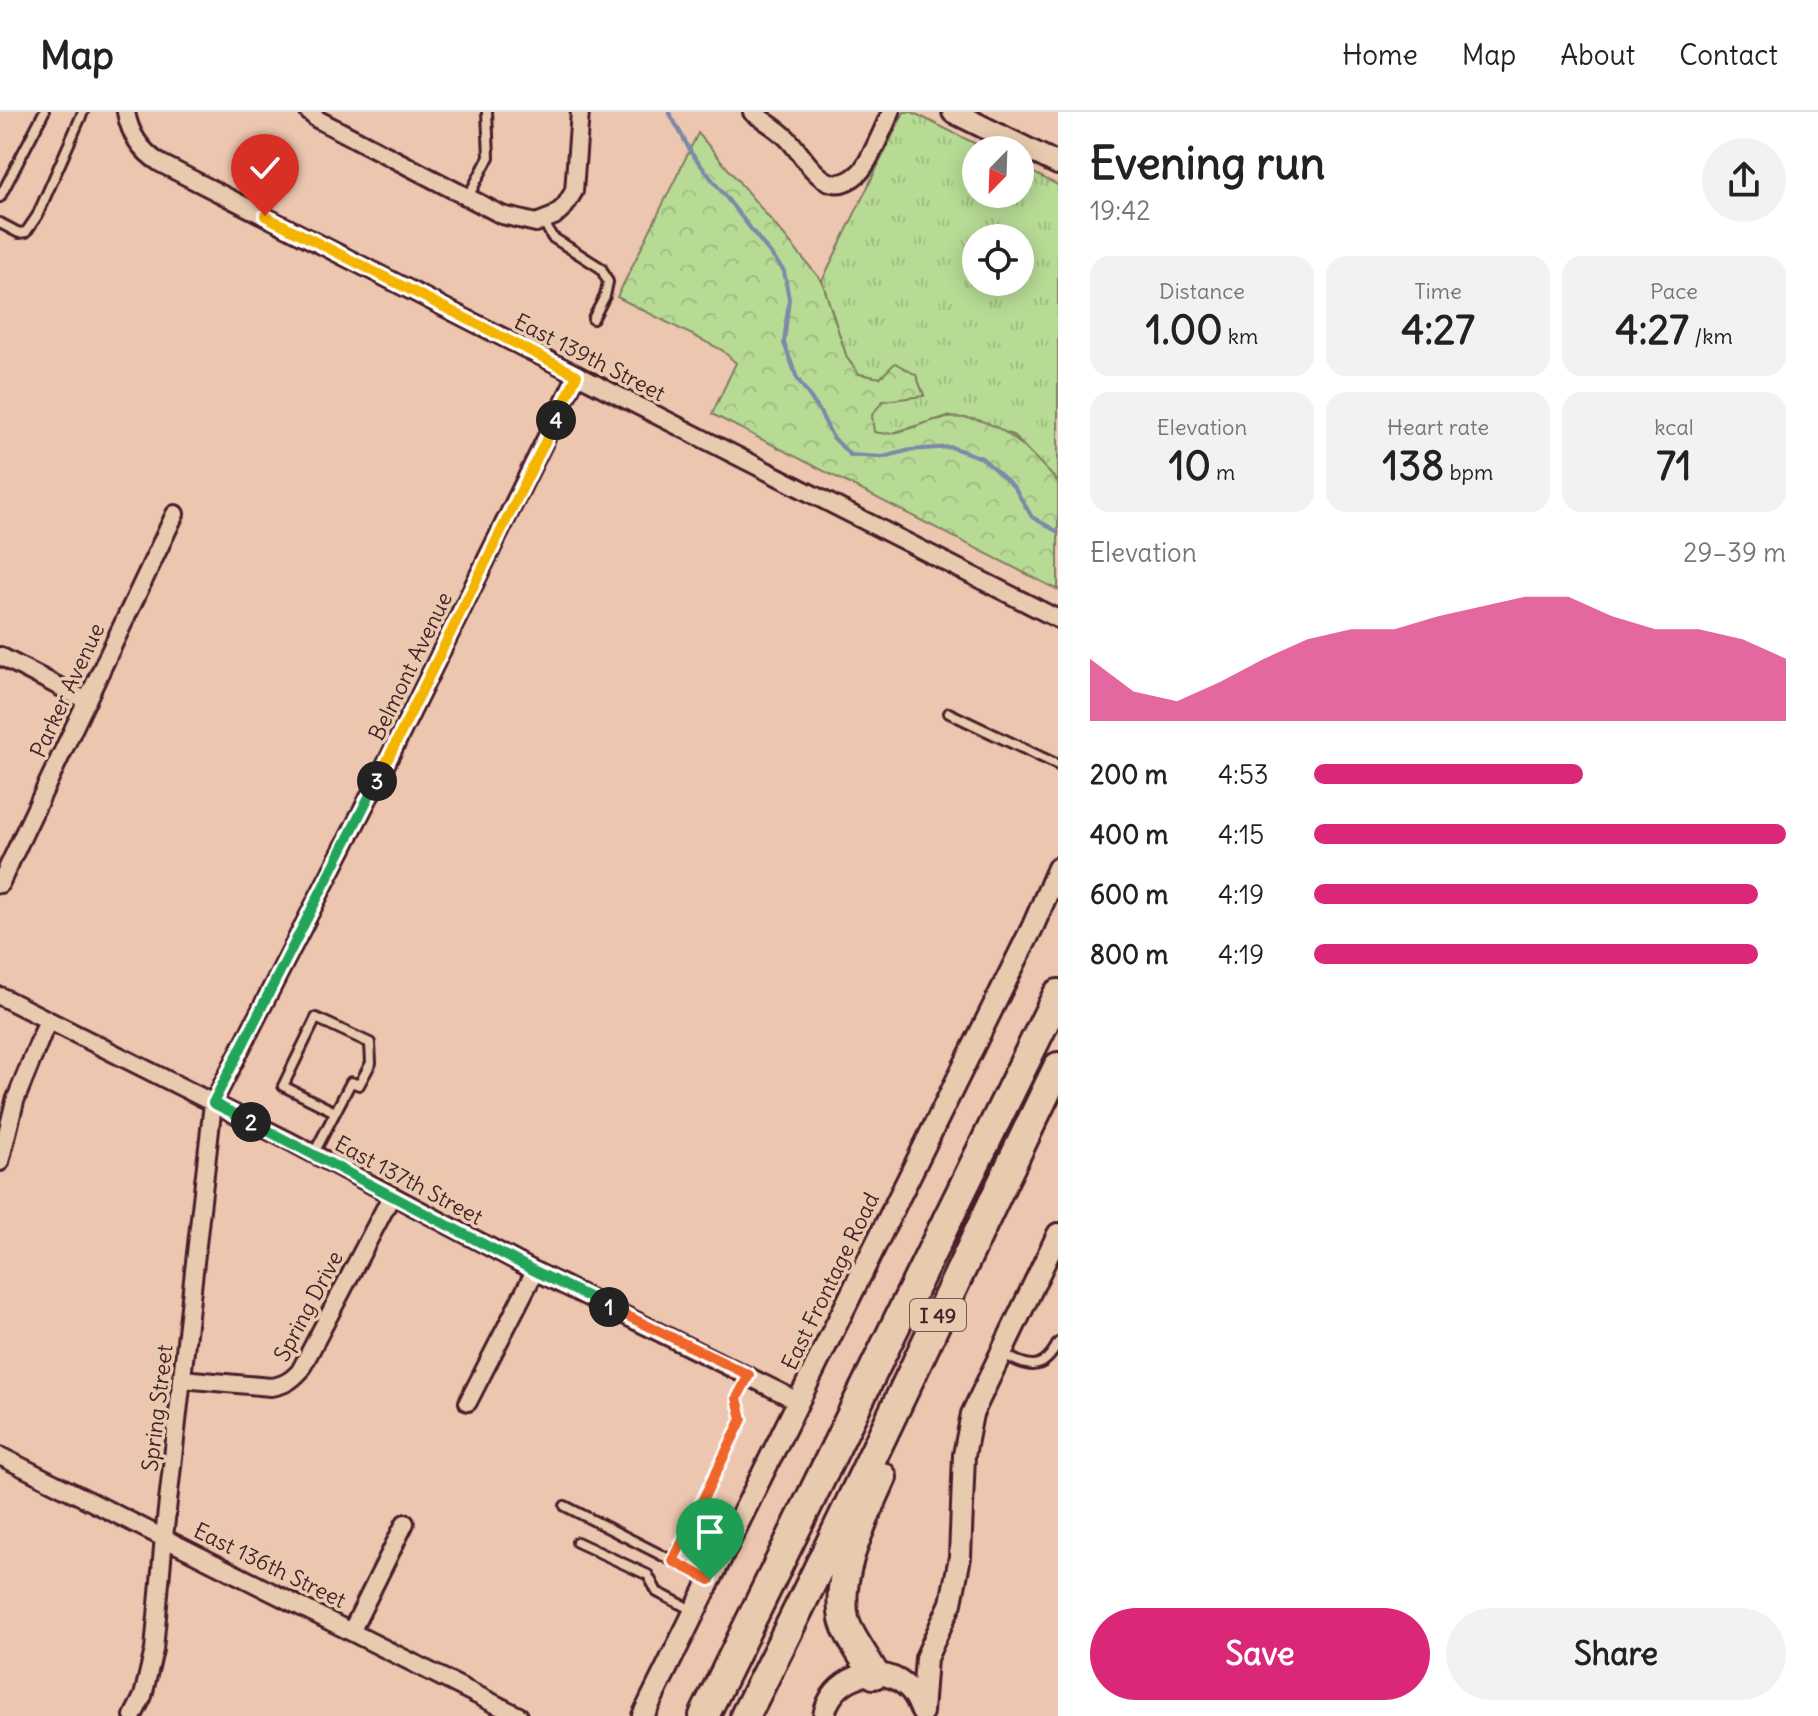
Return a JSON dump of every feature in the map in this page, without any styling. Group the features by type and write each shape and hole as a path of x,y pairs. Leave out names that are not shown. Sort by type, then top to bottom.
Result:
{"highway":[{"name":"I 49","path":"704,1716 1058,994"},
{"name":"I 49","path":"745,1716 822,1564 1058,1067"},
{"path":"882,1675 845,1622 846,1569 927,1374 932,1328"}],"street":[{"name":"East 139th Street","path":"126,112 128,123 144,152 160,163 1058,619"},
{"path":"309,112 317,119 502,215 536,223 565,206 574,191 580,112"},
{"path":"752,112 787,139 813,172 834,182 846,181 861,172 891,112"},
{"path":"953,112 978,118 1058,164"},
{"name":"Belmont Avenue","path":"213,1103 387,762 577,375"},
{"name":"Parker Avenue","path":"0,884 175,514"},
{"path":"0,656 87,701"},
{"name":"East Frontage Road","path":"643,1716 1033,926 1058,868"},
{"name":"East 137th Street","path":"0,996 314,1154 535,1271 798,1401"},
{"path":"0,1162 15,1101 48,1020"},
{"name":"Spring Street","path":"133,1716 143,1696 154,1650 213,1103"},
{"name":"Spring Drive","path":"182,1379 271,1387 282,1386 292,1380 300,1371 392,1195"},
{"path":"923,1714 926,1658 951,1603 960,1557 964,1455 972,1414 1058,1234"},
{"path":"468,1402 535,1271"},
{"name":"East 136th Street","path":"0,1456 519,1716"},
{"path":"352,1630 405,1523"},
{"path":"824,1716 832,1696 843,1684 858,1676 882,1675 926,1658"},
{"path":"882,1675 905,1685 916,1697 923,1714"}],"lane":[{"path":"0,197 44,112"},
{"path":"0,223 19,233 26,232 37,216 83,112"},
{"path":"468,197 489,157 487,112"},
{"path":"543,220 552,237 601,268 608,282 605,296 593,319"},
{"path":"949,713 1058,765"},
{"path":"314,1154 351,1082 359,1085 371,1063 370,1043 316,1018 283,1086 335,1112"},
{"path":"1001,1353 1022,1364 1039,1365 1050,1359 1058,1343"},
{"path":"673,1561 742,1419 737,1398 749,1375"},
{"path":"565,1506 710,1580"},
{"path":"577,1542 648,1575 657,1592 694,1612"}],"green space":[{"path":"904,112 912,112 962,137 962,208 1034,208 1034,173 1058,185 1058,482 1013,435 948,416 886,435 874,432 871,415 883,401 924,395 916,375 880,378 859,374 847,358 822,281"},
{"path":"698,133 822,281 847,358 859,374 880,378 895,363 916,375 924,396 883,401 872,415 874,432 894,433 950,418 986,422 1016,440 1058,482 1058,590 712,414 736,363 722,350 617,297"}],"waterway":[{"path":"669,112 692,154 784,271 789,299 784,343 797,378 832,436 850,455 883,457 910,450 951,447 982,458 1014,487 1032,517 1058,532"}],"route":[{"path":"265,216 577,375 387,762 213,1103 535,1271 749,1375 737,1398 742,1419 673,1561 710,1580"}]}
